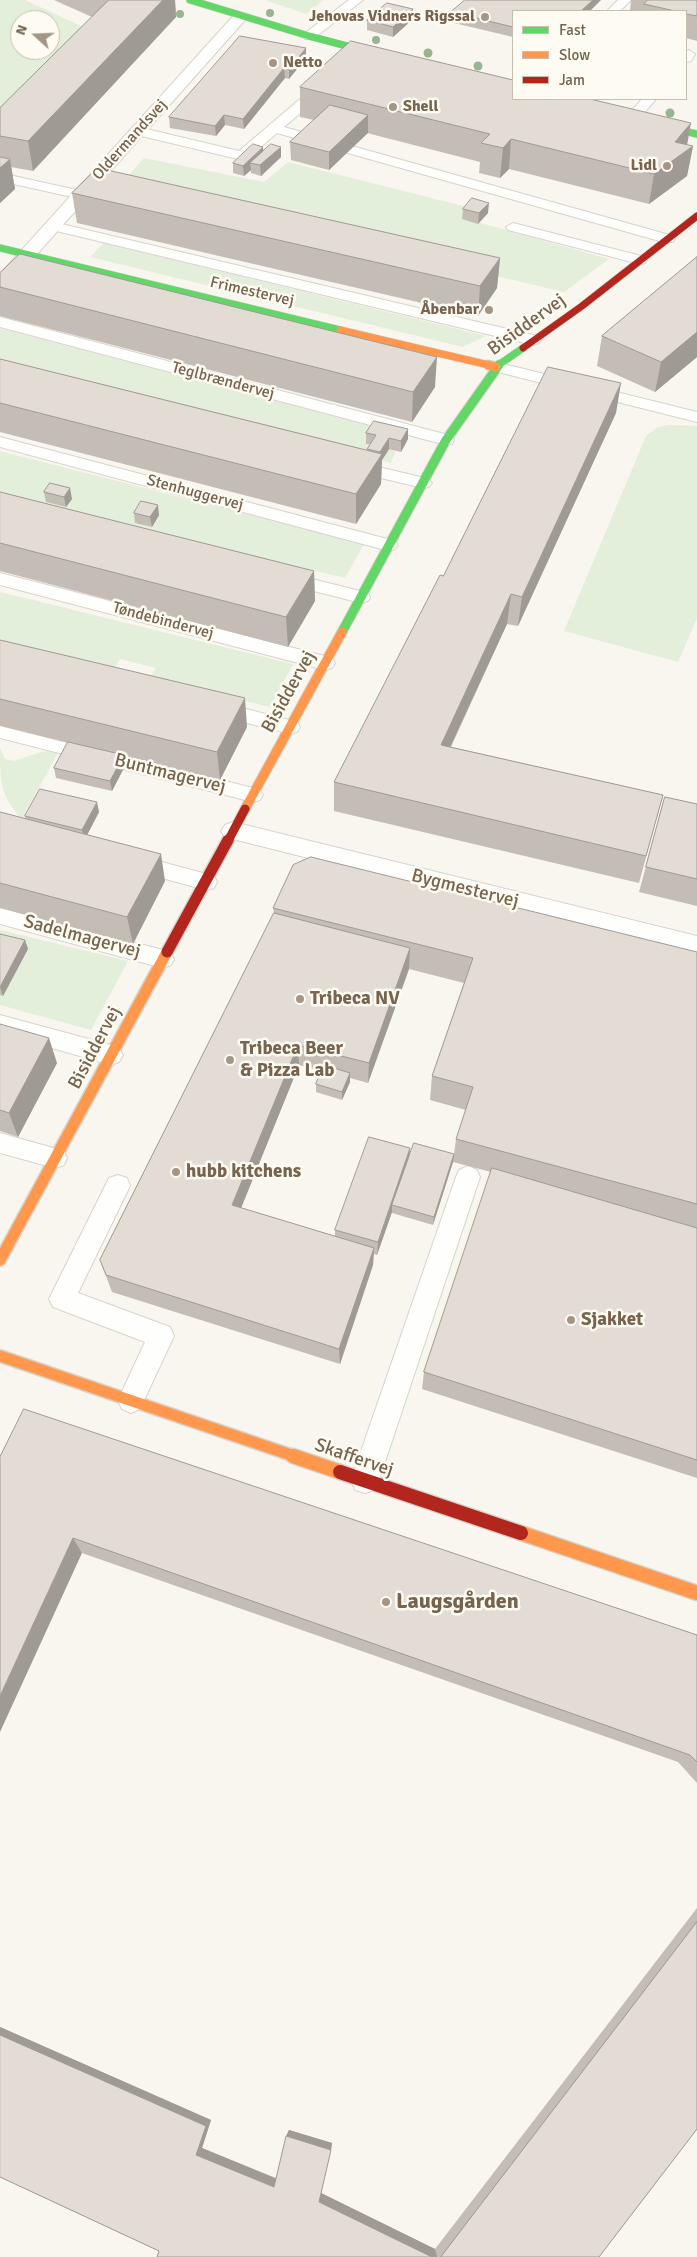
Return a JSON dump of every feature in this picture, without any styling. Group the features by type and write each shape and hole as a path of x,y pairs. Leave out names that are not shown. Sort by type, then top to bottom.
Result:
{"street":[{"path":"190,0 240,17 392,58"},
{"name":"Oldermandsvej","path":"0,285 240,17"},
{"path":"627,117 697,134"},
{"name":"Bisiddervej","path":"0,1260 446,440 496,367 582,306 697,216"},
{"name":"Frimestervej","path":"0,248 496,367"},
{"name":"Bygmestervej","path":"233,831 697,946"},
{"name":"Skaffervej","path":"0,1356 697,1593"}],"lane":[{"path":"308,36 357,0"},
{"path":"614,10 625,0"},
{"path":"349,64 364,50"},
{"path":"138,131 242,156 334,76"},
{"path":"627,117 648,100"},
{"path":"274,128 668,239"},
{"path":"0,177 81,195"},
{"path":"53,226 533,340"},
{"path":"513,227 640,260"},
{"name":"Teglbrændervej","path":"0,322 446,440"},
{"path":"496,367 697,417"},
{"name":"Stenhuggervej","path":"0,442 389,545"},
{"path":"336,462 423,483"},
{"path":"266,574 361,597"},
{"name":"Tøndebindervej","path":"0,579 325,663"},
{"path":"193,703 290,727"},
{"name":"Buntmagervej","path":"0,731 253,795"},
{"path":"112,857 206,882"},
{"name":"Sadelmagervej","path":"0,916 163,959"},
{"path":"0,1024 111,1055"},
{"path":"0,1143 55,1158"},
{"path":"365,1480 468,1177"},
{"path":"118,1186 62,1299 161,1336 131,1400"}],"green space":[{"path":"0,0 25,0 47,10 10,10 10,60 60,60 0,119"},
{"path":"265,0 324,0 306,14"},
{"path":"60,16 90,30 60,60"},
{"path":"144,158 264,182 288,162 479,210 470,220 609,259 564,292 118,187"},
{"path":"104,243 486,336 463,347 90,257"},
{"path":"0,328 402,434 391,463 0,369"},
{"path":"668,425 697,426 697,618 678,662 564,631 646,436 658,427"},
{"path":"0,451 364,544 345,578 0,495"},
{"path":"0,592 293,664 270,707 150,677 156,668 120,659 113,670 0,642"},
{"path":"0,748 5,759 14,761 41,752 60,749 22,819 5,795 0,770"},
{"path":"0,930 128,961 91,1030 0,1005"}],"building":[{"path":"109,0 163,0 28,141 0,136 0,108 48,60 60,60 60,49"},
{"name":"Jehovas Vidners Rigssal","path":"465,0 593,0 582,10 512,10 512,27 451,12"},
{"path":"648,0 697,0 697,16 687,14 687,10 671,10 644,4"},
{"path":"387,3 413,9 393,27 367,20"},
{"path":"240,36 306,48 289,69 284,68 243,119 224,115 215,126 169,117"},
{"path":"351,41 512,80 512,100 594,100 691,123 675,142 693,146 654,174 511,139 503,148 481,143 490,134 300,87"},
{"path":"330,105 368,115 329,152 290,142"},
{"path":"253,144 263,147 243,166 233,163"},
{"path":"271,144 281,147 260,165 250,163"},
{"path":"0,157 10,159 0,168"},
{"path":"98,168 500,258 480,286 72,193"},
{"path":"472,198 489,203 479,213 463,209"},
{"path":"20,254 437,357 413,392 0,287 0,273"},
{"path":"697,257 697,332 661,362 602,336"},
{"path":"0,359 382,454 356,494 0,403"},
{"path":"548,367 621,383 522,597 511,594 441,745 663,795 646,856 334,782 440,575 443,576"},
{"path":"374,421 408,429 401,441 389,438 380,452 367,449 376,435 366,433"},
{"path":"50,483 70,488 64,497 44,492"},
{"path":"0,492 314,571 286,617 0,543"},
{"path":"141,501 158,505 150,517 134,513"},
{"path":"0,640 245,698 217,752 0,699"},
{"path":"68,742 124,755 110,781 54,768"},
{"path":"40,789 97,802 82,830 25,816"},
{"path":"665,797 697,804 697,879 646,867"},
{"path":"0,812 161,854 127,917 0,883"},
{"path":"311,857 697,952 697,1204 456,1139 473,1087 432,1076 473,958 273,908 293,865"},
{"path":"274,913 410,948 369,1063 298,1045 232,1205 374,1248 339,1349 106,1275 100,1260"},
{"path":"0,934 25,940 0,987"},
{"path":"0,1024 49,1038 9,1113 0,1110"},
{"path":"324,1065 350,1073 342,1092 316,1084"},
{"path":"369,1137 410,1148 378,1242 335,1230"},
{"path":"414,1143 454,1154 434,1217 392,1205"},
{"name":"Sjakket","path":"492,1168 697,1228 697,1460 424,1372"},
{"name":"Laugsgården","path":"24,1409 697,1635 697,1762 690,1755 73,1538 0,1696 0,1457"},
{"path":"697,1922 697,2129 599,2257 441,2257"},
{"path":"0,2035 206,2126 196,2155 274,2187 286,2136 331,2150 319,2202 432,2257 157,2257 159,2251 0,2177"}],"traffic: fast":[{"path":"190,0 309,36 381,55"},
{"path":"655,124 697,134"},
{"path":"0,248 340,330"},
{"path":"342,632 446,440 496,367 523,348"}],"traffic: slow":[{"path":"340,330 496,367"},
{"path":"245,809 342,632"},
{"path":"0,1260 167,952"},
{"path":"0,1356 340,1472"},
{"path":"521,1533 697,1593"}],"traffic: jam":[{"path":"523,348 582,306 697,216"},
{"path":"167,952 245,809"},
{"path":"340,1472 521,1533"}],"place":[{"name":"Jehovas Vidners Rigssal","path":"485,17"},
{"name":"Netto","path":"273,63"},
{"name":"Shell","path":"393,107"},
{"name":"Lidl","path":"667,166"},
{"name":"Åbenbar","path":"489,310"},
{"name":"Tribeca NV","path":"300,999"},
{"name":"Tribeca Beer & Pizza Lab","path":"230,1060"},
{"name":"hubb kitchens","path":"176,1172"},
{"name":"Sjakket","path":"571,1320"},
{"name":"Laugsgården","path":"386,1602"}]}
